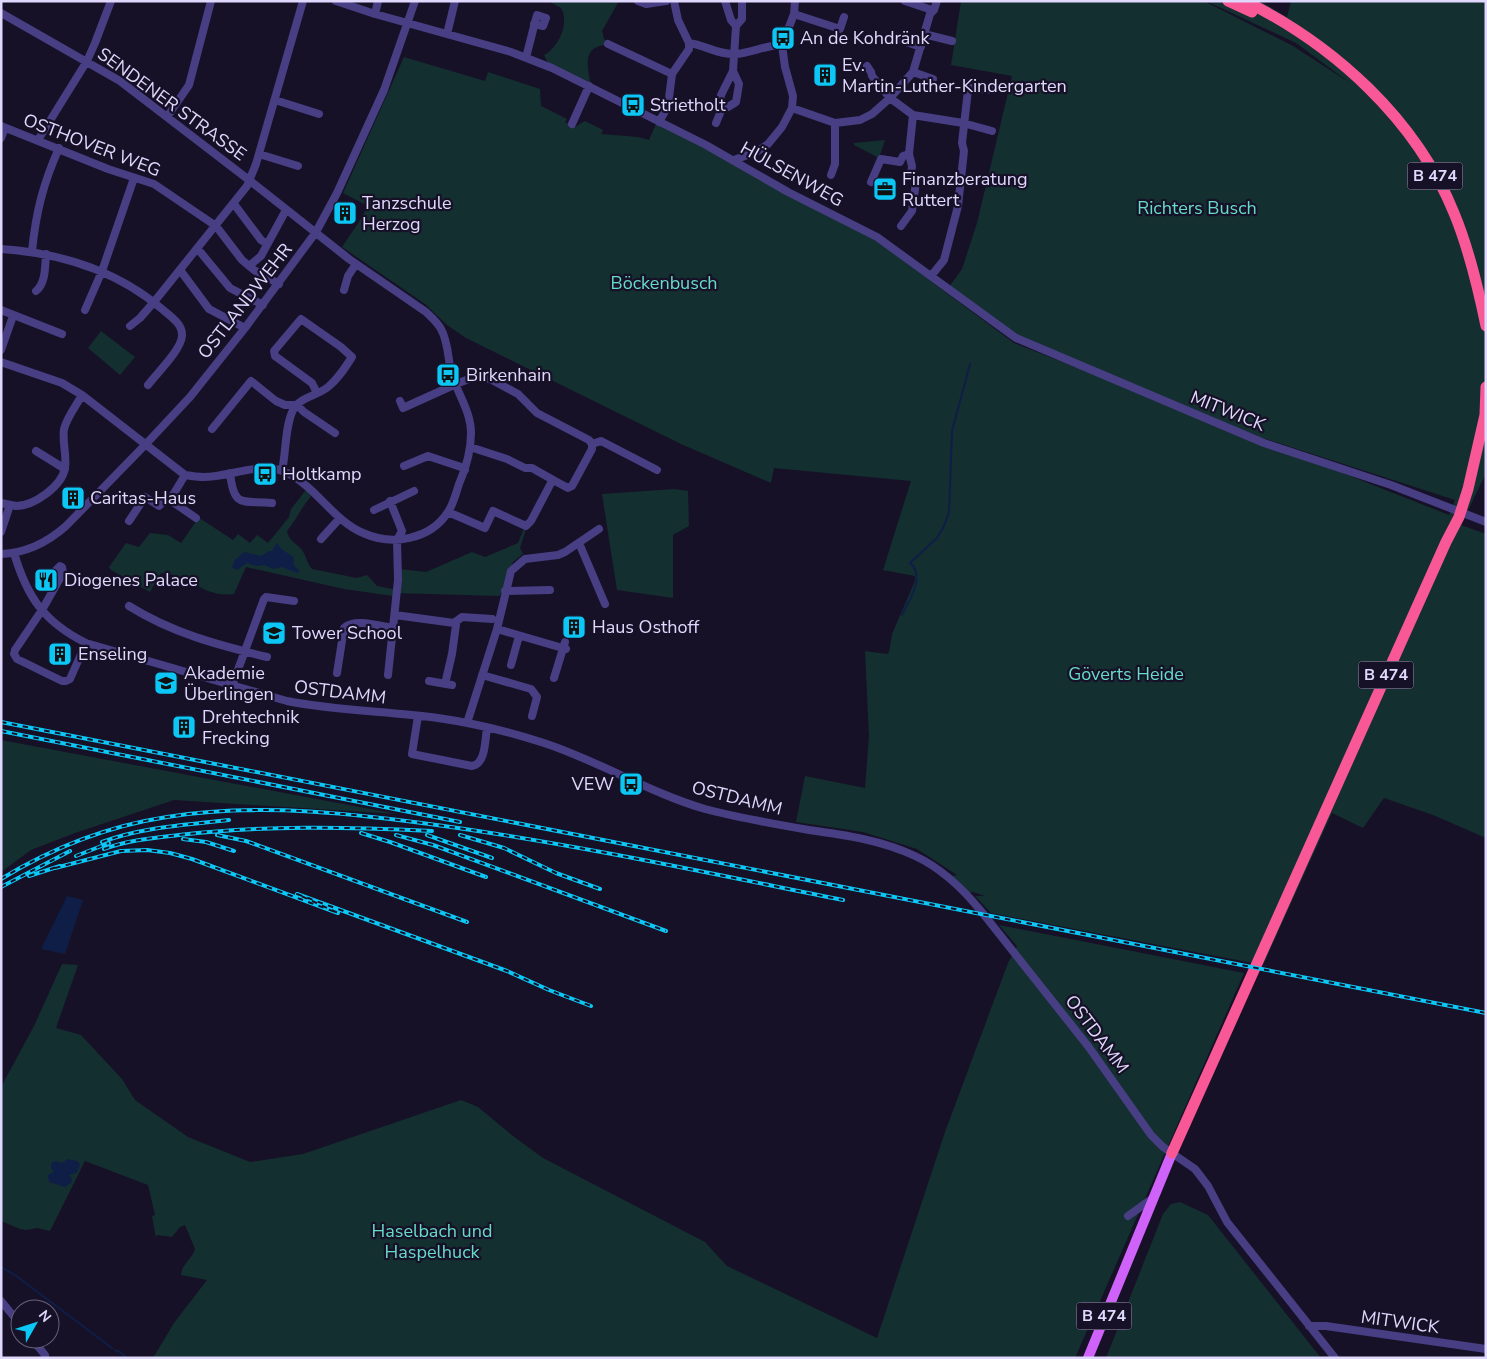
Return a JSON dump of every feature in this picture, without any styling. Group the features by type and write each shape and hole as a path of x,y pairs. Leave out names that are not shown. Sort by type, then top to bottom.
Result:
{"highway":[{"name":"B 474","path":"1228,1 1268,20 1332,56"},
{"name":"B 474","path":"1244,1 1285,22 1332,56 1364,84 1426,157 1454,212 1474,269 1486,326"},
{"name":"B 474","path":"1172,1153 1442,551 1459,517 1468,488 1485,414 1486,387"}],"main road":[{"name":"B 474","path":"1088,1358 1172,1153"}],"street":[{"path":"38,140 87,60 111,1"},
{"path":"167,117 189,85 211,1"},
{"path":"130,326 154,302 247,186 259,154 303,1"},
{"name":"HÜLSENWEG","path":"336,1 526,57 588,86 734,160 788,192 877,237 970,305"},
{"path":"375,14 378,1"},
{"name":"OSTLANDWEHR","path":"14,553 41,544 55,535 146,444 190,396 279,284 316,232 338,193 384,90 414,1"},
{"path":"447,34 455,1"},
{"path":"638,1 646,4 666,1"},
{"path":"659,122 668,106 672,74 689,49 689,43 678,20 674,1"},
{"path":"725,1 731,20 736,26"},
{"path":"723,106 728,107 736,102 739,84 733,71 733,54 736,26 742,19 742,1"},
{"path":"734,160 758,151 768,144 782,127 792,108 793,96 785,67 782,45 783,38 794,14 796,1"},
{"path":"905,1 929,9 932,12"},
{"path":"792,108 835,123 860,120 878,109 913,72 936,1"},
{"name":"SENDENER STRASSE","path":"1,13 87,60 120,81 356,264 426,312 436,321 442,330 452,374 470,420 470,447 465,470 448,512"},
{"path":"794,14 840,29 844,17"},
{"path":"526,57 534,24"},
{"path":"924,34 952,41"},
{"path":"897,37 903,42 921,48"},
{"path":"689,43 700,44 715,52 733,54 750,53 782,45"},
{"path":"608,44 672,74"},
{"path":"867,66 872,72 869,79 913,115 963,123 992,131"},
{"path":"723,106 720,101 721,95 733,71"},
{"path":"913,72 933,79"},
{"path":"572,124 588,86"},
{"path":"931,276 944,260 958,206 964,151 962,143 963,123 968,90 974,87 992,90"},
{"path":"275,100 320,114"},
{"path":"716,123 723,106"},
{"path":"901,226 912,211 916,182 911,175 909,154 913,115"},
{"path":"831,175 835,164 835,123"},
{"name":"OSTHOVER WEG","path":"1,138 3,127 108,169 154,184 216,226 242,260 279,284"},
{"path":"32,251 40,199 58,148"},
{"path":"259,154 298,166"},
{"path":"900,162 903,156 909,154"},
{"path":"871,182 881,159 911,163"},
{"path":"85,310 102,271 134,178"},
{"path":"234,204 261,240 267,244"},
{"path":"249,266 261,256 286,210"},
{"path":"197,248 230,288 263,304"},
{"path":"1,249 46,254 72,260 102,271 154,302 176,321 182,334 177,349 148,385"},
{"path":"36,291 40,288 44,274 46,254"},
{"path":"344,290 348,276 356,264"},
{"path":"180,270 209,308 245,328"},
{"name":"MITWICK","path":"970,305 1016,338 1055,356 1264,443 1391,485 1486,522"},
{"path":"1,310 62,334"},
{"path":"1,350 13,316"},
{"path":"282,471 288,420 294,408 326,389 338,378 352,357 301,319 274,351 275,356 312,383 317,394"},
{"path":"1,362 62,382 82,395 185,475 205,477 264,469 282,471 296,478 340,518 363,534 379,538 397,540 412,538 429,530 448,512 485,528 493,511 526,526 531,521 551,483 555,481"},
{"path":"400,400 403,408 456,384 474,377 481,377 492,380 518,394 537,413 589,440 592,444 592,449 572,486 568,488 532,468 525,468 507,459 470,447"},
{"path":"212,429 251,381 276,401 285,405 297,405 335,433"},
{"path":"1,502 24,504 42,496 57,484 65,468 64,430 82,395"},
{"path":"592,444 601,441 657,470"},
{"path":"36,451 65,468"},
{"path":"404,466 428,456 465,470"},
{"path":"230,473 234,495 237,499 244,502 272,503"},
{"path":"170,500 185,475"},
{"path":"374,510 414,491"},
{"path":"129,520 145,497 159,506 165,500 170,500 196,518"},
{"path":"388,675 399,565 397,540 402,531 390,502"},
{"path":"1,532 10,504"},
{"path":"321,539 340,518"},
{"path":"467,723 497,629 511,571 525,559 558,555 599,529"},
{"path":"579,543 605,604"},
{"path":"1,554 14,553"},
{"name":"OSTDAMM","path":"14,553 27,590 42,610 62,628 86,643 287,702 467,723 544,743 704,808 740,818 857,837 897,848 937,869 972,900 999,932 1088,1046 1151,1135 1172,1153 1196,1169 1202,1176 1227,1222 1335,1358"},
{"path":"59,580 14,654 17,658 62,681 66,681 70,679 86,643"},
{"path":"506,591 550,590"},
{"path":"232,686 264,599 266,597 294,601"},
{"path":"130,606 168,628 211,643 267,657"},
{"path":"395,615 454,622 462,617 492,619"},
{"path":"429,681 448,684 456,625 454,622"},
{"path":"337,673 344,628 348,624 393,628"},
{"path":"497,629 565,647 554,678"},
{"path":"511,666 520,636"},
{"path":"482,675 531,689 537,697 532,716"},
{"path":"418,716 412,754 472,766 477,766 481,761 487,728"},
{"path":"1128,1216 1153,1198"},
{"path":"1,1302 10,1312"},
{"name":"MITWICK","path":"1309,1326 1326,1326 1486,1349"}],"green space":[{"path":"548,1 619,1 602,31 604,39 608,42 607,45 593,49 588,59 591,85 548,63 544,55 558,41 564,21 561,8"},
{"path":"961,1 1204,1 1293,46 1350,83 1296,43 1206,1 1260,1 1287,17 1291,1 1486,1 1486,473 1461,525 1486,534 1486,838 1433,815 1384,798 1363,828 1332,813 1263,965 991,913 975,896 985,896 973,892 966,894 947,877 957,875 917,849 863,832 796,822 805,776 865,788 869,736 865,651 887,654 889,652 892,634 915,581 915,576 883,570 911,481 774,468 771,483 681,444 466,338 447,325 425,304 342,247 368,206 343,193 404,57 485,81 488,72 540,89 541,106 567,119 565,122 575,127 585,121 603,130 601,134 638,137 649,140 656,124 728,160 874,239 1014,343 1449,515 1455,500 1260,437 1018,337 949,287 962,269 977,223 1012,76 951,65"},
{"path":"885,140 879,158 854,145 854,143"},
{"path":"101,331 135,357 120,375 88,348"},
{"path":"674,489 688,491 689,526 673,535 673,598 617,590 602,494"},
{"path":"306,490 311,496 287,531 291,540 302,550 312,569 357,578 367,575 377,586 397,590 399,569 426,572 472,552 485,557 518,543 524,528 526,529 520,548 523,554 513,562 500,596 394,593 393,596 344,589 246,567 234,594 210,592 185,579 161,573 150,592 111,570 109,567 126,543 139,547 150,533 168,535 181,543 197,520 201,519 233,540 238,534 250,543 257,535 268,543 289,517 291,509"},
{"path":"1,740 397,814 174,800 75,833 31,850 1,872"},
{"name":"Haselbach und Haspelhuck","path":"999,925 1244,973 1075,1358 153,1358 174,1323 207,1280 181,1275 181,1271 195,1249 185,1225 180,1227 172,1237 157,1235 156,1238 152,1216 155,1215 148,1185 85,1161 50,1231 37,1228 20,1229 1,1221 1,1087 34,1026 62,964 78,965 56,1028 81,1035 122,1079 135,1100 188,1137 250,1162 303,1154 461,1100 478,1107 543,1158 705,1242 727,1266 877,1338 945,1132 1008,963 1017,946"},
{"path":"1180,1202 1208,1215 1321,1358 1106,1358 1163,1214 1171,1204"}],"water":[{"path":"277,543 282,550 293,557 294,566 300,571 297,573 282,567 273,569 265,565 256,566 247,563 237,570 232,567 235,560 244,552 261,556 272,551"},
{"path":"67,896 83,900 65,954 41,949"},
{"path":"68,1159 77,1161 80,1164 77,1173 69,1175 72,1179 71,1183 65,1187 49,1182 48,1175 54,1172 51,1164 55,1161 62,1163"}],"waterway":[{"path":"902,615 915,589 915,569 910,563 937,538 949,512 952,431 970,364"},
{"path":"1,1267 15,1275 112,1348"},
{"path":"115,1350 127,1358"}],"railway":[{"path":"1,722 1486,1013"},
{"path":"1,731 460,822"},
{"path":"1,879 60,848 123,826 167,817 202,813 273,810 345,814 451,827 648,861 843,900"},
{"path":"102,842 149,830 229,820"},
{"path":"104,849 122,843 150,838 274,828 432,831"},
{"path":"361,833 486,877"},
{"path":"217,835 246,841 467,922"},
{"path":"396,835 433,845 666,931"},
{"path":"427,835 492,858"},
{"path":"460,835 504,848 556,873 600,889"},
{"path":"183,839 206,842 234,851"},
{"path":"76,856 109,843"},
{"path":"55,868 121,851 147,850 170,853 192,859 338,913 297,894 507,971 591,1006"},
{"path":"1,887 70,851"},
{"path":"29,876 60,866"}],"place":[{"name":"An de Kohdränk","path":"783,38"},
{"name":"Ev. Martin-Luther-Kindergarten","path":"825,75"},
{"name":"Strietholt","path":"633,105"},
{"name":"Finanzberatung Ruttert","path":"885,189"},
{"name":"Tanzschule Herzog","path":"345,213"},
{"name":"Birkenhain","path":"448,375"},
{"name":"Holtkamp","path":"265,474"},
{"name":"Caritas-Haus","path":"73,498"},
{"name":"Diogenes Palace","path":"46,580"},
{"name":"Haus Osthoff","path":"574,627"},
{"name":"Tower School","path":"274,633"},
{"name":"Enseling","path":"60,654"},
{"name":"Akademie Überlingen","path":"166,683"},
{"name":"Drehtechnik Frecking","path":"184,727"},
{"name":"VEW","path":"631,784"}],"park label":[{"name":"Richters Busch","path":"1197,208"},
{"name":"Böckenbusch","path":"664,283"},
{"name":"Göverts Heide","path":"1126,674"}]}
